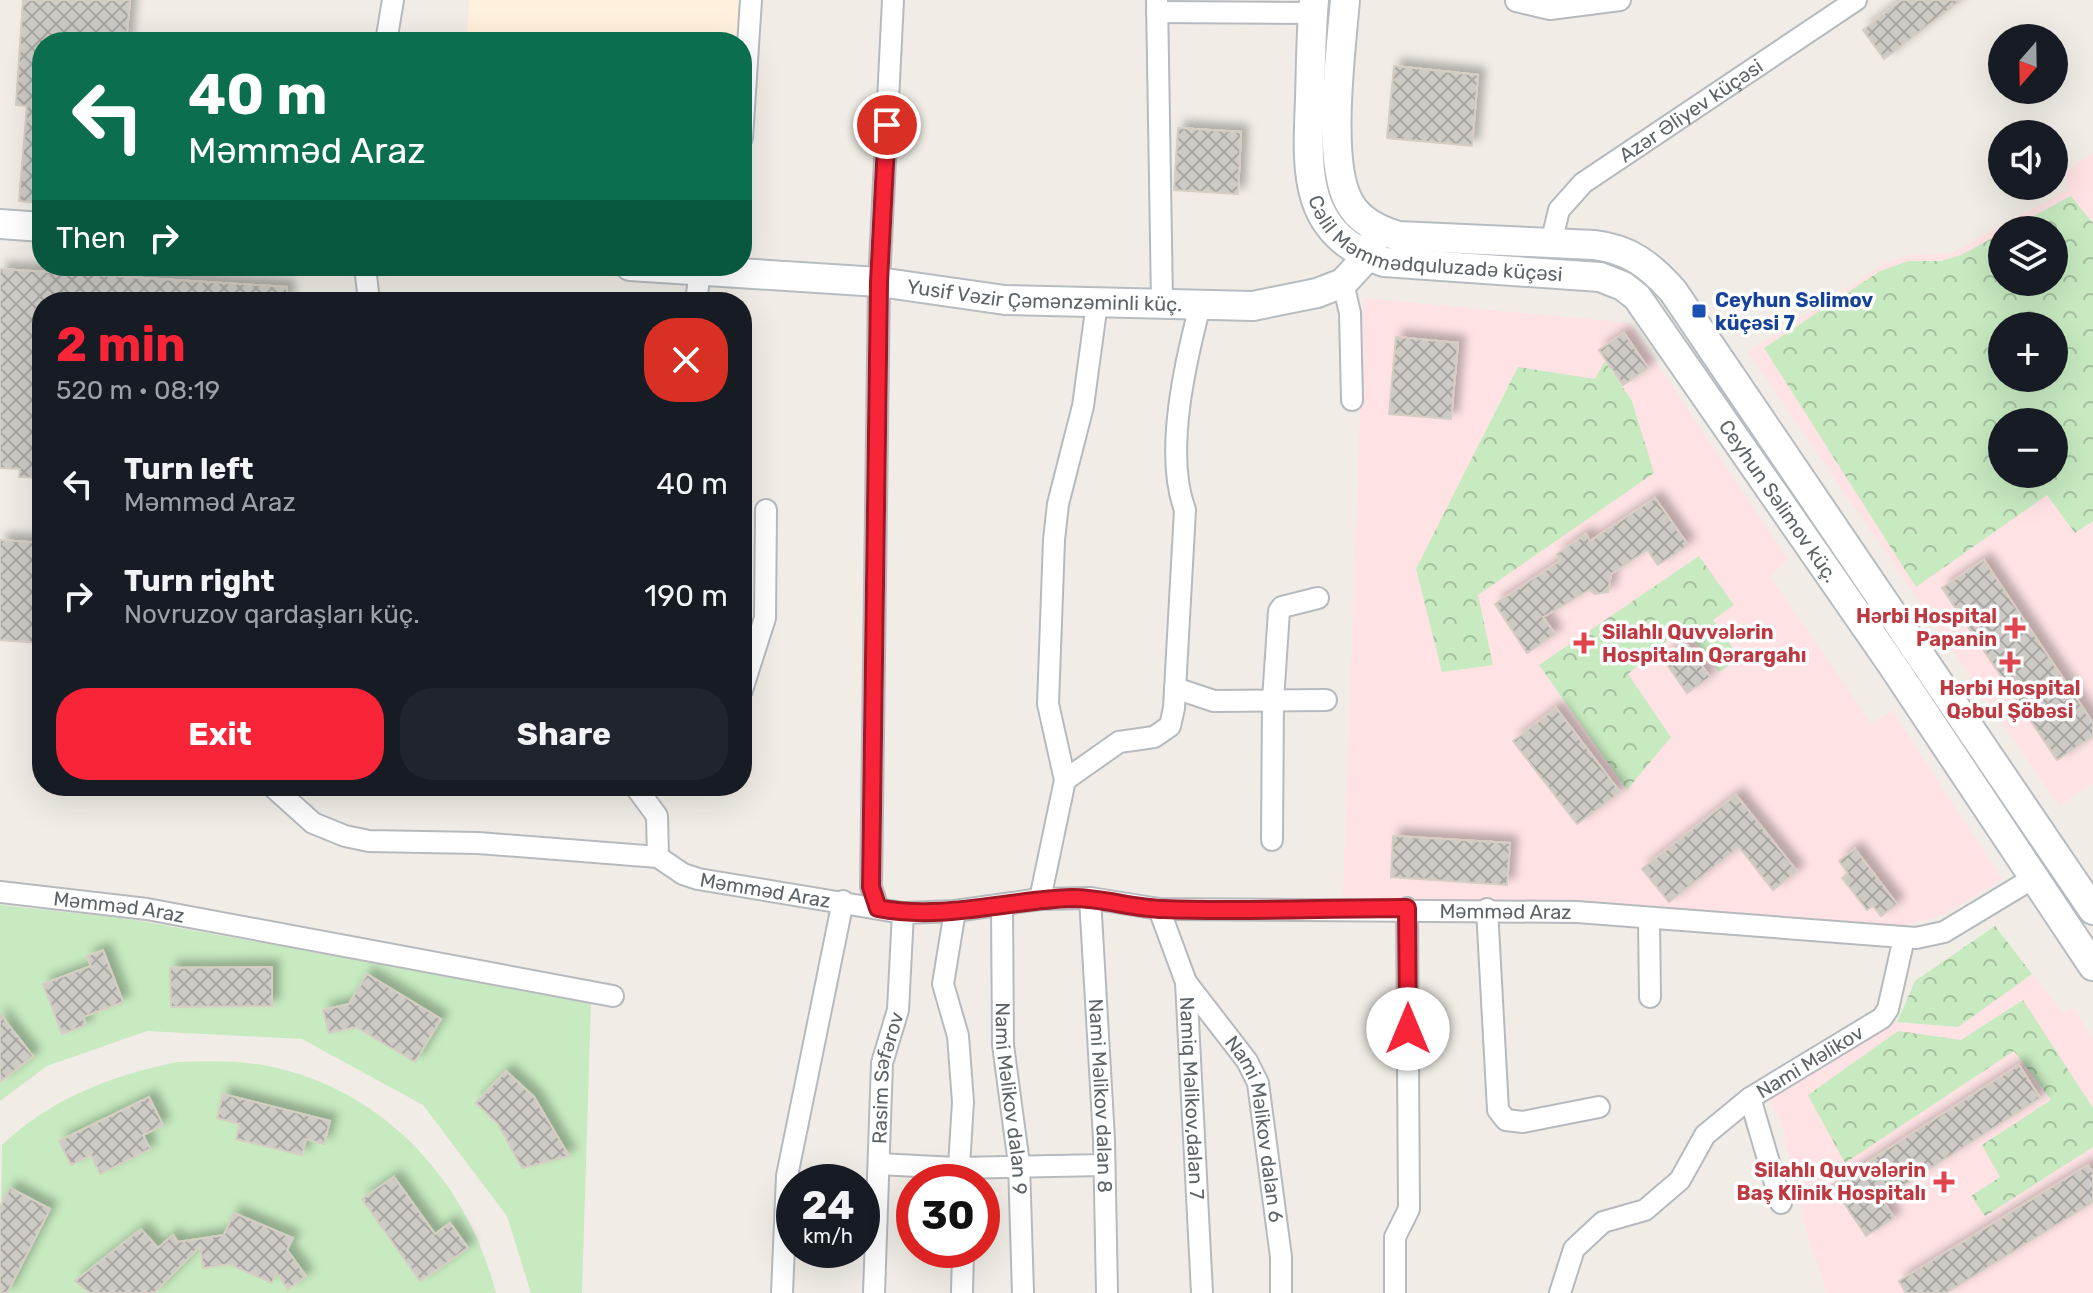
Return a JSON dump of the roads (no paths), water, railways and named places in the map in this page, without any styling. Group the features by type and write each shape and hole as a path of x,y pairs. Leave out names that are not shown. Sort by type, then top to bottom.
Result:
{"main road":[{"name":"Cəlil Məmmədquluzadə küçəsi","path":"1345,0 1338,113 1339,170 1348,201 1379,230 1417,237 1612,247 1633,255 1664,281"},
{"name":"Cəlil Məmmədquluzadə küçəsi","path":"1314,7 1307,170 1311,188 1326,222 1341,239 1367,257 1407,266 1600,277 1623,286 1651,314"},
{"path":"0,224 32,226"},
{"name":"Yusif Vəzir Çəmənzəminli küç.","path":"752,271 879,282 1005,300 1097,303 1162,301 1200,306 1253,306 1317,293 1343,283 1367,257 1379,230"},
{"name":"Ceyhun Səlimov küç.","path":"1664,281 2093,910"},
{"name":"Ceyhun Səlimov küç.","path":"1651,314 2093,966"},
{"path":"1696,382 1722,364"}],"street":[{"path":"380,0 393,0 388,32"},
{"path":"749,32 751,0"},
{"path":"878,908 871,887 879,282 893,0"},
{"path":"1516,1 1550,9 1620,0"},
{"name":"Azər Əliyev küçəsi","path":"1551,243 1559,210 1583,183 1834,6 1856,0"},
{"path":"1162,301 1157,6 1314,7"},
{"path":"1343,283 1350,313 1352,400"},
{"path":"1040,899 1065,780 1048,704 1054,540 1058,504 1083,406 1097,303"},
{"path":"1065,780 1119,742 1163,733 1170,726 1185,510 1176,488 1181,382 1200,306"},
{"path":"752,659 765,618 766,510"},
{"path":"1272,840 1273,700 1279,611 1282,607 1318,598"},
{"path":"1175,688 1214,701 1326,700"},
{"name":"Məmməd Araz","path":"283,796 313,823 369,841 478,843 658,857 698,879 903,913 955,911 1040,899 1090,898 1159,909 1487,909 1904,938 1944,932 2035,877"},
{"path":"642,796 657,816 658,857"},
{"name":"Məmməd Araz","path":"0,892 147,909 613,996"},
{"name":"Nami Məlikov dalan 8","path":"1090,898 1104,1165 1107,1293"},
{"path":"782,1293 787,1176 843,901"},
{"name":"Nami Məlikov dalan 9","path":"1002,905 1003,1045 1019,1164 1023,1293"},
{"path":"1395,1293 1395,1237 1409,1209 1407,908"},
{"name":"Namiq Məlikov,dalan 7","path":"1159,909 1186,982 1202,1293"},
{"path":"1487,909 1498,1110 1506,1120 1523,1122 1599,1107"},
{"path":"955,911 943,984 958,1036 963,1102 958,1164"},
{"name":"Rasim Səfərov","path":"879,1164 882,1063 898,1010 903,913"},
{"path":"1649,919 1650,997"},
{"name":"Nami Məlikov","path":"1560,1293 1574,1249 1603,1222 1645,1210 1680,1180 1705,1135 1750,1098 1882,1018 1888,1009 1904,938"},
{"name":"Nami Məlikov dalan 6","path":"1186,982 1247,1061 1258,1083 1281,1257 1281,1293"},
{"path":"1750,1098 1781,1203"},
{"path":"1000,1167 1019,1164 1104,1165"},
{"name":"Rasim Səfərov","path":"874,1293 875,1268"},
{"path":"962,1293 963,1268"}],"place":[{"name":"Ceyhun Səlimov küçəsi 7","path":"1699,311"},
{"name":"Hərbi Hospital Papanin","path":"2015,628"},
{"name":"Silahlı Quvvələrin Hospitalın Qərargahı","path":"1584,643"},
{"name":"Hərbi Hospital Qəbul Şöbəsi","path":"2010,662"},
{"name":"Silahlı Quvvələrin Baş Klinik Hospitalı","path":"1944,1182"}]}
